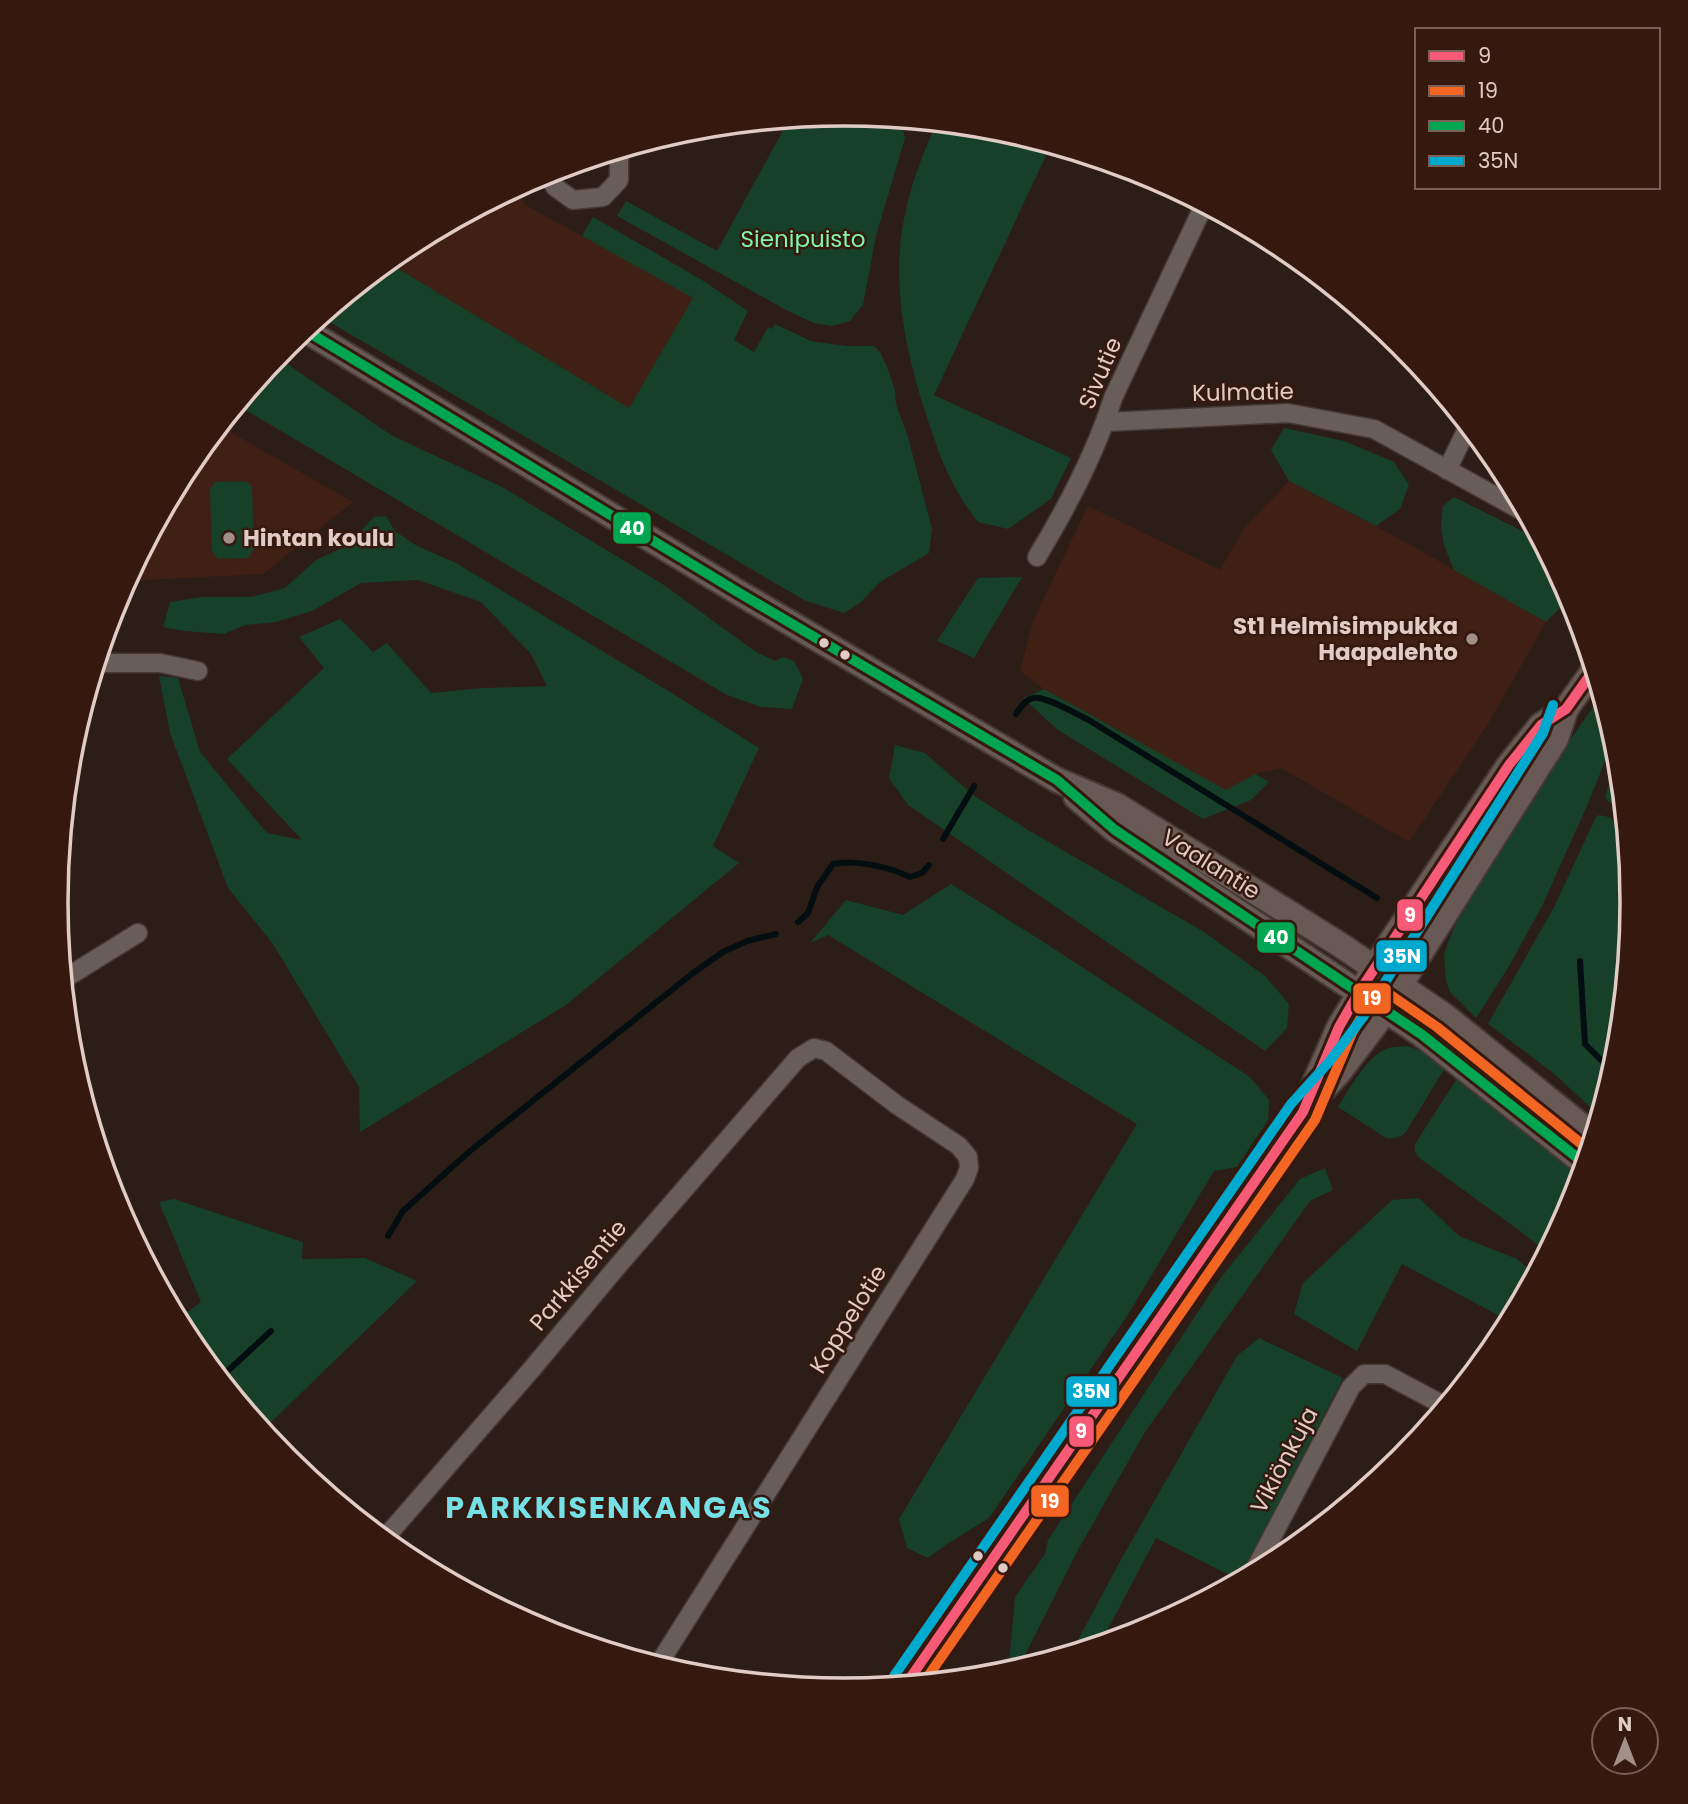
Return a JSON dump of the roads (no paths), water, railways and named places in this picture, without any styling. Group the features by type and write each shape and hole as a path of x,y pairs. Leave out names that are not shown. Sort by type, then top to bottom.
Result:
{"street":[{"path":"553,183 573,201 603,197 619,180 619,160"},
{"name":"Sivutie","path":"1037,557 1061,518 1106,422 1113,398 1200,213"},
{"name":"Vaalantie","path":"314,336 724,584 1058,780 1118,806 1402,985 1445,1016 1585,1129"},
{"name":"Kulmatie","path":"1106,422 1288,413 1374,429 1510,505"},
{"path":"1447,470 1463,436"},
{"path":"106,663 160,663 198,671"},
{"path":"913,1674 1303,1112 1340,1071 1386,1009 1556,739 1566,709 1587,680"},
{"path":"1303,1112 1339,1027 1375,967 1509,765 1541,725 1566,709"},
{"name":"Vaalantie","path":"1058,780 1115,830 1421,1034 1577,1157"},
{"path":"72,974 138,933"},
{"name":"Parkkisentie","path":"391,1531 789,1068 798,1058 814,1048"},
{"name":"Koppelotie","path":"664,1656 965,1179 969,1168 968,1157 959,1146 897,1105 826,1051 814,1048"},
{"name":"Vikiönkuja","path":"1263,1555 1351,1387 1364,1374 1385,1374 1436,1401"}],"waterway":[{"path":"1016,714 1028,700 1038,698 1087,719 1377,898"},
{"path":"943,839 974,786"},
{"path":"798,922 808,913 817,887 833,864 872,865 910,877 922,873 929,865"},
{"path":"388,1236 403,1211 470,1151 693,973 723,952 747,941 776,934"},
{"path":"1580,961 1585,1044 1603,1062"},
{"path":"227,1371 271,1331"}],"place":[{"name":"Hintan koulu","path":"229,538"},
{"name":"St1 Helmisimpukka Haapalehto","path":"1472,639"}],"district":[{"name":"PARKKISENKANGAS","path":"609,1508"}],"park label":[{"name":"Sienipuisto","path":"803,239"}]}
